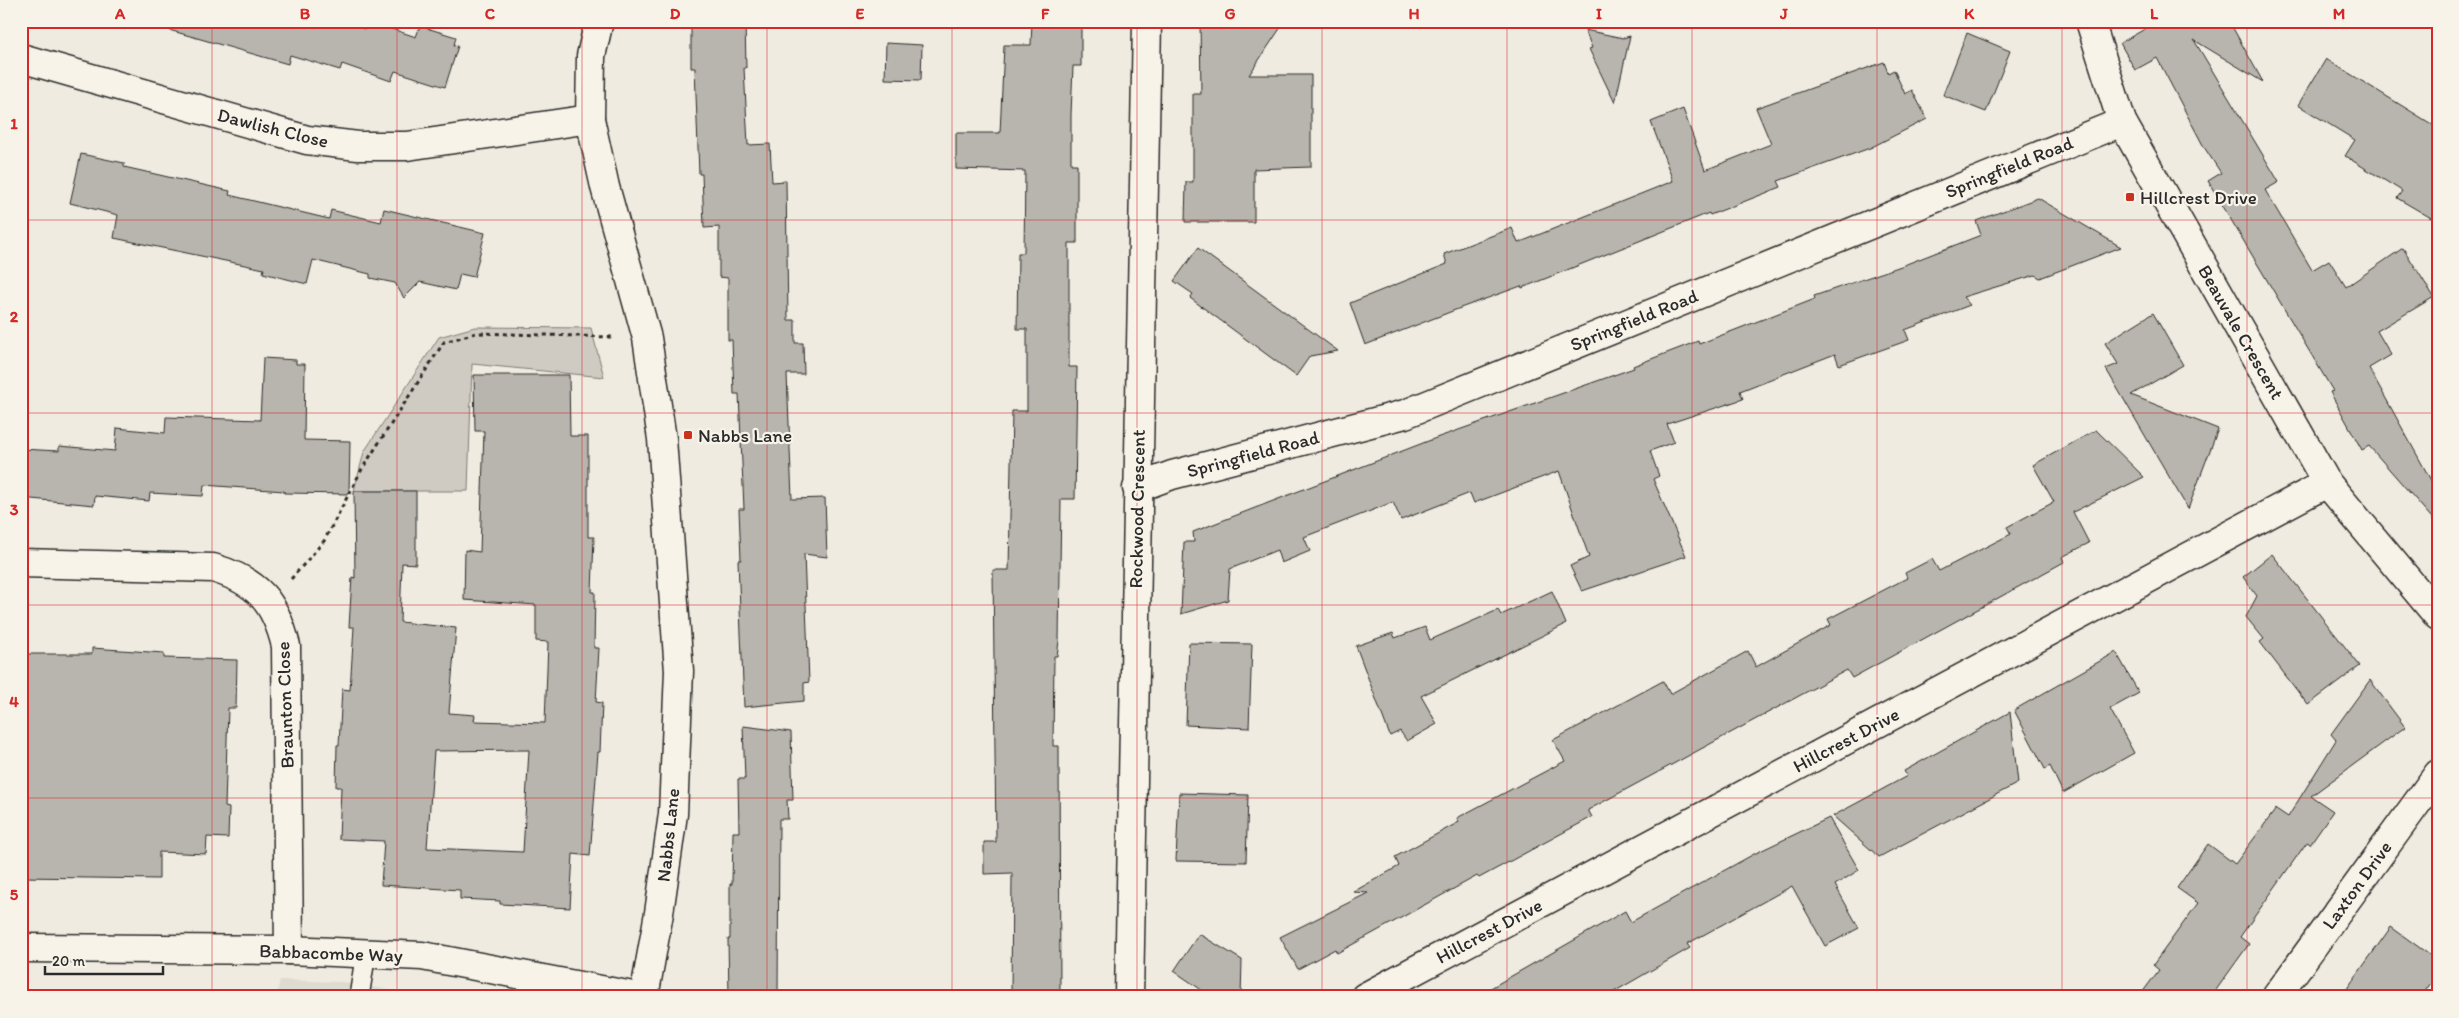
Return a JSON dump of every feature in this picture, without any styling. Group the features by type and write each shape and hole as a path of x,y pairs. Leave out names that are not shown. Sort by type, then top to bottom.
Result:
{"street":[{"name":"Nabbs Lane","path":"599,21 591,56 590,119 605,187 647,338 662,439 679,671 673,814 659,914 644,997"},
{"name":"Rockwood Crescent","path":"1128,997 1147,21"},
{"name":"Beauvale Crescent","path":"2090,21 2122,122 2327,483 2438,616"},
{"name":"Dawlish Close","path":"21,58 308,140 358,146 407,146 590,119"},
{"name":"Springfield Road","path":"1137,488 1172,475 1405,414 2122,122"},
{"name":"Hillcrest Drive","path":"1366,997 2327,483"},
{"name":"Braunton Close","path":"21,563 213,568 236,575 255,588 270,604 280,622 286,646 289,950"},
{"name":"Laxton Drive","path":"2276,997 2438,774"},
{"name":"Babbacombe Way","path":"21,948 366,952 448,960 638,997"}],"lane":[{"path":"359,997 366,952"}],"path":[{"path":"270,604 324,540 362,469 444,342 476,333 647,338"}],"shaded area":[{"path":"475,327 591,328 604,377 472,364 468,491 354,491 364,452 439,337"},
{"path":"280,980 343,982 431,997 276,997"}],"building":[{"path":"170,21 340,21 365,29 368,21 416,37 420,26 456,37 454,45 458,46 445,87 395,71 391,81 342,64 340,70 290,55 288,64 169,30"},
{"path":"691,21 745,21 746,68 744,68 748,145 770,144 772,182 786,181 788,320 795,320 795,343 803,343 804,374 787,374 792,499 825,498 827,557 804,554 809,682 804,683 804,701 744,707 738,560 741,560 739,509 744,509 739,394 734,394 732,340 728,340 728,278 719,277 719,227 704,228 702,174 699,174 695,68 691,68"},
{"path":"1032,21 1081,21 1081,66 1073,66 1071,115 1071,164 1077,164 1077,243 1069,243 1069,367 1077,367 1075,499 1061,499 1059,641 1057,656 1054,656 1053,746 1059,746 1060,997 1016,997 1016,994 1011,995 1012,873 984,874 984,842 996,842 993,570 1009,570 1012,411 1027,411 1027,329 1017,329 1018,253 1024,253 1025,171 956,169 956,133 1000,133 1004,45 1031,45"},
{"path":"1200,21 1285,21 1249,75 1311,75 1311,167 1254,169 1254,222 1185,222 1186,182 1193,182 1193,94 1201,94"},
{"path":"2159,21 2229,21 2263,82 2194,40 2279,182 2265,190 2312,270 2329,260 2346,287 2403,248 2434,297 2377,331 2391,355 2369,368 2438,493 2438,525 2369,446 2362,450 2330,392 2333,391 2208,181 2221,173 2204,147 2157,58 2135,70 2120,43"},
{"path":"1585,30 1623,38 1630,36 1615,103 1589,49 1592,48"},
{"path":"1967,33 2010,51 1986,112 1943,95"},
{"path":"886,43 922,45 921,80 885,79"},
{"path":"2326,59 2438,128 2438,222 2397,198 2402,191 2345,156 2355,140 2298,105"},
{"path":"1884,62 1888,73 1894,70 1905,94 1912,90 1927,119 1870,148 1778,181 1781,187 1710,215 1709,213 1522,288 1521,286 1463,307 1365,345 1350,303 1447,264 1444,254 1512,228 1518,243 1673,181 1651,122 1683,109 1705,170 1771,144 1756,108"},
{"path":"81,154 124,163 124,167 230,191 229,195 329,219 331,210 381,222 384,209 485,233 474,277 460,274 456,290 420,282 404,298 395,283 370,278 370,274 313,260 307,284 263,273 264,269 114,238 118,215 70,203"},
{"path":"2038,198 2121,247 2040,278 2035,275 1963,297 1970,305 1905,330 1909,340 1839,365 1835,354 1740,391 1743,399 1667,424 1674,442 1650,451 1659,476 1653,479 1686,556 1582,591 1570,566 1589,557 1559,471 1474,503 1470,493 1401,520 1393,502 1304,537 1310,551 1281,563 1277,550 1230,569 1228,600 1181,614 1184,542 1194,542 1193,532 1436,438 1634,368 1633,366 1698,341 1699,344 1815,299 1814,296 1904,265 1981,235 1976,221"},
{"path":"1198,248 1338,351 1310,356 1296,376 1190,298 1193,294 1174,281"},
{"path":"2153,313 2183,365 2131,395 2218,429 2188,509 2106,369 2118,364 2105,343"},
{"path":"263,358 296,360 296,364 305,364 304,440 350,441 349,494 284,493 284,491 204,485 203,496 150,493 149,501 95,496 94,505 21,498 21,449 59,451 59,446 115,451 117,428 165,433 166,417 260,420"},
{"path":"474,375 569,375 570,436 588,436 588,537 594,537 592,592 595,592 594,648 599,648 596,702 602,703 600,752 598,752 590,856 573,854 570,908 500,904 500,901 460,899 460,890 381,885 384,841 339,839 341,787 336,787 337,745 339,745 342,689 350,690 354,627 349,627 352,577 355,578 354,491 416,491 416,564 402,563 400,622 456,628 449,713 475,715 474,721 545,723 548,642 536,641 536,605 464,600 465,550 480,552 484,431 475,431","holes":["529,750 523,852 427,848 434,751"]},
{"path":"2096,430 2144,477 2073,512 2089,543 2062,557 2064,562 1852,678 1847,670 1588,810 1592,817 1479,878 1477,876 1337,953 1335,949 1298,969 1280,937 1368,893 1353,892 1399,866 1395,857 1459,822 1457,818 1565,761 1553,740 1663,681 1670,694 1748,651 1756,667 1831,625 1828,619 1907,578 1905,573 1932,559 1939,571 2011,534 2007,527 2054,502 2033,465"},
{"path":"2272,554 2360,666 2308,705 2260,642 2264,639 2246,617 2257,596 2243,577"},
{"path":"1552,591 1566,624 1421,696 1437,724 1407,741 1400,731 1390,736 1356,646 1393,633 1395,638 1425,627 1430,640 1498,610 1501,615"},
{"path":"1189,643 1252,644 1249,728 1186,725"},
{"path":"92,648 164,653 164,658 237,660 236,708 228,708 225,807 229,808 228,838 207,837 206,854 159,852 159,879 21,877 21,654 92,654"},
{"path":"2116,652 2139,693 2110,709 2134,753 2063,793 2050,766 2045,769 2014,710"},
{"path":"2370,680 2405,727 2311,796 2333,811 2310,844 2307,842 2240,937 2249,944 2211,997 2139,997 2159,970 2153,965 2198,903 2177,888 2208,844 2235,864 2276,809 2288,817 2336,740 2331,734"},
{"path":"2010,712 2018,783 1879,857 1833,816 1907,776 1904,771"},
{"path":"743,726 791,732 793,800 787,800 788,819 779,819 778,995 773,995 773,997 729,997 728,939 730,939 730,884 732,884 733,832 739,832 738,779 745,779"},
{"path":"1179,793 1248,795 1246,862 1176,861"},
{"path":"1829,818 1859,870 1835,885 1859,928 1825,946 1792,886 1687,944 1690,948 1605,997 1475,997 1625,911 1631,922 1754,854"},
{"path":"2391,927 2438,961 2438,973 2421,997 2341,997"},
{"path":"1199,934 1242,960 1241,997 1212,997 1174,971"}],"place":[{"name":"Hillcrest Drive","path":"2130,197"},
{"name":"Nabbs Lane","path":"688,435"}]}
